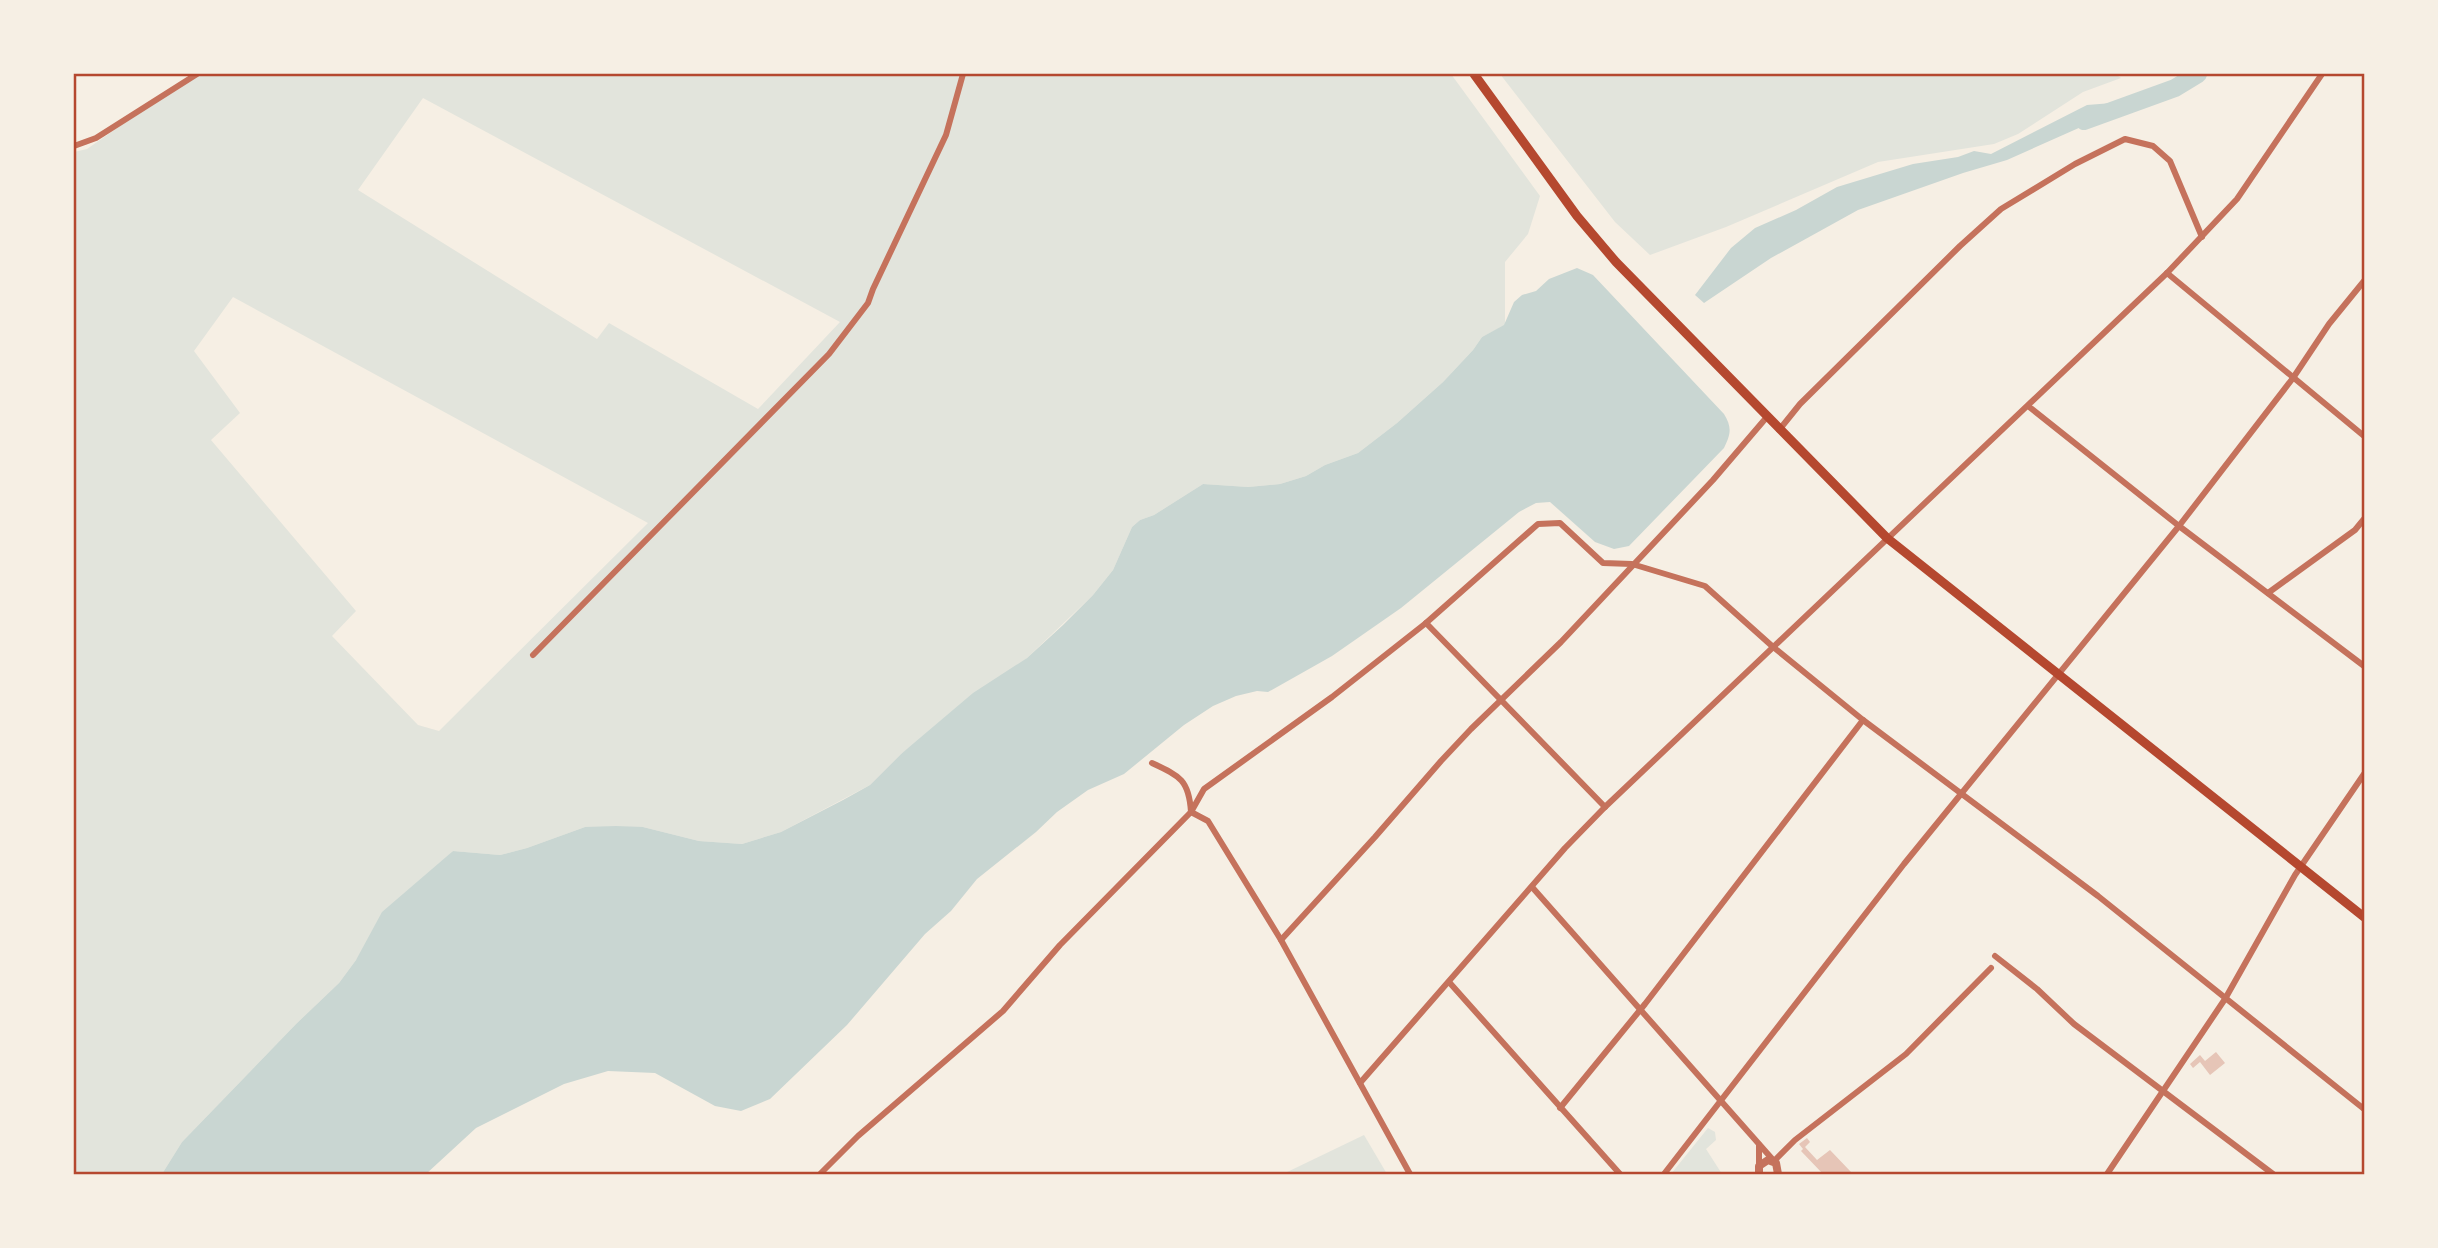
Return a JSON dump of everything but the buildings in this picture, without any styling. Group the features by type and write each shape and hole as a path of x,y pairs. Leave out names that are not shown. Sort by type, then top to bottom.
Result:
{"main road":[{"path":"1474,74 1577,216 1616,262 1766,418 1887,538 2364,918"}],"street":[{"path":"74,146 96,138 197,74"},
{"path":"533,655 829,354 864,312 946,135 963,74"},
{"path":"1360,1083 1605,807 2202,237 2237,199 2322,74"},
{"path":"1779,430 1800,404 2001,209 2075,164 2125,139 2153,146 2170,161 2202,237"},
{"path":"2167,273 2364,436"},
{"path":"1664,1174 1862,917 2179,526 2364,281"},
{"path":"2028,406 2179,526 2364,666"},
{"path":"1281,940 1441,761 1561,642 1713,480 1766,418"},
{"path":"2268,593 2355,530 2364,519"},
{"path":"820,1174 858,1136 1003,1011 1060,945 1191,812 1204,789 1332,697 1426,623 1538,524 1560,523 1603,563 1632,564 1705,586 1772,646 1863,720 2098,896 2364,1109"},
{"path":"1426,623 1605,807"},
{"path":"1560,1108 1640,1009 1863,720"},
{"path":"1152,763 1177,775 1189,791 1191,812"},
{"path":"2107,1174 2225,999 2301,867 2364,774"},
{"path":"1191,812 1208,821 1281,940 1410,1174"},
{"path":"1532,887 1785,1174"},
{"path":"1995,956 2037,989 2074,1024 2273,1174"},
{"path":"1777,1167 1795,1140 1906,1054 1991,968"},
{"path":"1449,982 1620,1174"},
{"path":"1757,1171 1759,1145"},
{"path":"1757,1171 1763,1162 1777,1167"}],"shaded area":[{"path":"195,74 1451,74 1540,196 1528,234 1505,262 1505,325 1482,337 1443,382 1397,423 1358,453 1325,465 1306,476 1280,484 1248,487 1203,484 1154,515 1140,520 1132,527 1113,570 1093,595 1027,658 901,754 870,785 781,832 742,844 699,841 643,827 585,827 500,855 453,851 356,960 339,983 182,1142 162,1174 74,1174 74,152 87,149","holes":["423,98 840,322 758,409 609,323 597,339 358,190","233,297 648,523 439,731 418,725 332,636 356,611 211,440 240,413 194,351"]},
{"path":"1500,74 2115,74 2121,78 2083,92 2018,134 1994,144 1878,162 1726,227 1650,255 1615,222"},
{"path":"2112,103 2099,119 2007,160 1858,210 1771,258 1704,303 1695,295 1731,248 1755,228 1796,210 1837,187 1913,164 1958,157 1974,151 1991,154 2087,105"},
{"path":"1577,268 1593,275 1724,414 1729,427 1724,448 1629,546 1614,549 1595,542 1550,502 1536,503 1519,512 1401,608 1332,656 1268,692 1257,691 1236,696 1213,706 1184,725 1124,774 1088,790 1057,812 977,879 951,911 925,934 847,1025 770,1099 741,1111 715,1106 655,1073 608,1071 564,1084 476,1128 426,1174 162,1174 182,1142 339,983 356,960 382,912 453,851 500,855 585,827 616,826 643,827 699,841 742,844 781,832 843,800 870,785 901,754 973,693 1027,658 1063,625 1113,570 1132,527 1140,520 1154,515 1203,484 1248,487 1280,484 1306,476 1325,465 1358,453 1443,382 1482,337 1504,325 1514,302 1522,295 1536,291 1549,279"},
{"path":"1708,1128 1715,1132 1716,1140 1706,1149 1722,1174 1671,1174"},
{"path":"1364,1135 1387,1174 1283,1174"}],"waterway":[{"path":"2084,121 2175,88 2198,74"}]}
